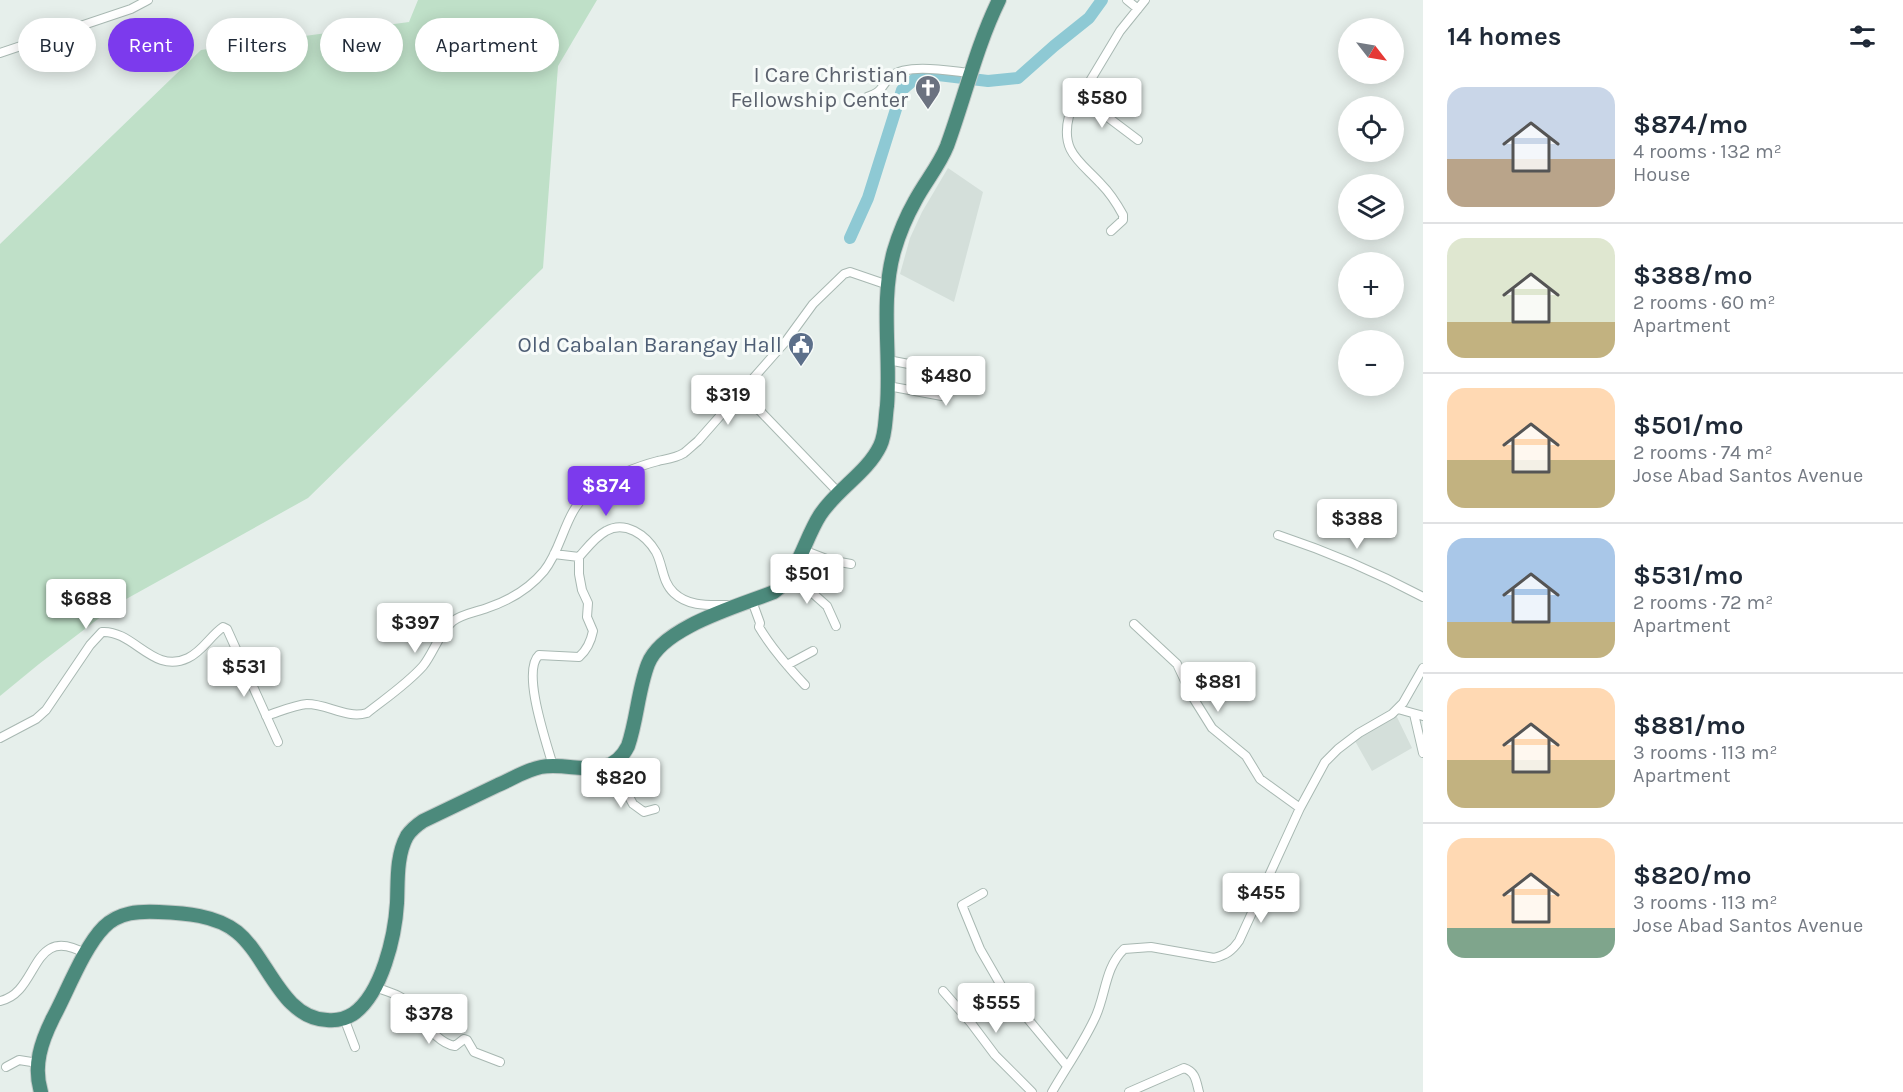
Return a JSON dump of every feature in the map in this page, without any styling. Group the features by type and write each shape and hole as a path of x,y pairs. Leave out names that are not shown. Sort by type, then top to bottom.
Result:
{"highway":[{"path":"41,1092 38,1082 39,1052 50,1024 86,954 104,927 117,917 130,913 167,913 210,918 236,931 243,938 282,991 299,1010 309,1017 334,1021 354,1013 370,998 383,971 396,916 399,865 403,846 412,829 423,820 530,771 553,766 592,770 612,764 621,757 628,746 648,664 659,645 683,629 774,592 791,574 819,516 838,492 872,458 880,446 884,433 888,386 888,285 894,251 915,200 942,157 969,74 999,0"}],"street":[{"path":"0,53 131,9 148,0"},
{"path":"1127,0 1137,9"},
{"path":"1111,231 1122,220 1123,215 1100,183 1082,167 1066,141 1066,127 1069,116 1120,31 1145,0"},
{"path":"867,97 881,91 890,77 906,72 930,68 969,74"},
{"path":"1081,97 1138,140"},
{"path":"266,716 306,704 323,706 350,715 367,713 413,676 424,664 446,627 456,618 490,607 520,593 544,571 579,501 591,490 608,480 657,461 672,459 683,454 698,441 786,341 813,304 844,274 850,272 888,285"},
{"path":"888,360 976,377"},
{"path":"888,386 942,396 946,390 946,381 935,375"},
{"path":"739,394 761,412 838,492"},
{"path":"553,766 534,694 533,664 539,655 579,657 585,652 593,631 588,621 588,603 582,590 579,557 607,530 630,528 646,539 656,552 665,580 675,595 701,605 746,603 760,623 759,627 805,685"},
{"path":"1278,535 1371,570 1423,597"},
{"path":"803,550 828,560 851,564"},
{"path":"554,554 579,557"},
{"path":"791,574 827,606 836,626"},
{"path":"1134,624 1177,664 1192,696 1212,728 1246,756 1260,779 1300,808"},
{"path":"0,738 36,719 46,710 90,645 102,632 117,634 153,657 178,662 199,652 223,627 227,629 278,742"},
{"path":"787,665 813,651"},
{"path":"1052,1092 1095,1019 1111,966 1116,956 1124,948 1151,947 1214,958 1224,956 1233,950 1300,808 1325,762 1338,749 1398,709 1423,669"},
{"path":"1398,709 1423,716"},
{"path":"1414,714 1423,753"},
{"path":"612,764 633,804 644,812 655,809"},
{"path":"983,893 962,905 980,949 1004,989 1067,1066"},
{"path":"0,1001 14,994 43,955 53,947 67,945 86,954"},
{"path":"376,987 404,1000 426,1025 449,1044 455,1046 467,1040 474,1052 500,1062"},
{"path":"943,991 995,1055 1032,1092"},
{"path":"344,1018 355,1047"},
{"path":"6,1067 19,1060 38,1063"},
{"path":"1129,1092 1184,1068 1191,1070 1195,1075 1199,1092"}],"shaded area":[{"path":"948,168 983,192 954,302 900,274 910,238 922,212"},
{"path":"1396,715 1412,748 1372,771 1355,741"}],"green space":[{"path":"418,0 597,0 559,64 559,18 415,18 415,72 558,72 543,268 308,498 119,603 0,696 0,244 178,72 194,72 194,57 201,50 206,49 206,72 308,72 308,36 320,34 320,72 403,72 403,23 409,22"}],"waterway":[{"path":"850,238 868,198 902,90 916,78 930,74 988,81 1018,78 1089,18 1102,0"}],"place":[{"name":"I Care Christian Fellowship Center","path":"928,111"},
{"name":"Old Cabalan Barangay Hall","path":"801,368"}]}
